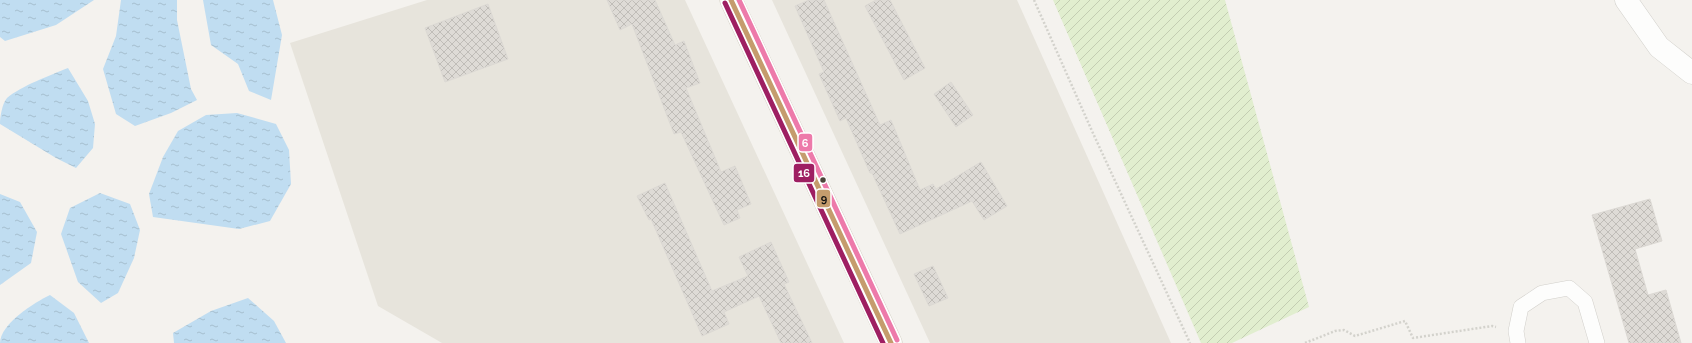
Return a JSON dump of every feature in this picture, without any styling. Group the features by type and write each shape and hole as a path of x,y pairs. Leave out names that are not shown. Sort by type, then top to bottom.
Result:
{"main road":[{"path":"731,0 891,343"}],"street":[{"path":"1626,0 1659,47 1692,73"}],"lane":[{"path":"1517,337 1522,307 1542,293 1569,288 1585,302 1597,343"}],"path":[{"path":"1034,0 1092,131 1190,343"},
{"path":"1305,343 1335,331 1344,330 1355,336 1405,321 1413,338 1492,326 1517,337"}],"shaded area":[{"path":"427,0 685,0 844,343 442,343 378,306 290,43"},
{"path":"772,0 1017,0 1171,343 930,343"}],"green space":[{"path":"1053,0 1225,0 1309,307 1232,343 1201,343"}],"water":[{"path":"0,0 94,0 56,25 5,41 0,37"},
{"path":"121,0 177,0 177,20 191,89 197,100 171,113 135,126 116,114 103,69 116,36"},
{"path":"203,0 273,0 282,35 271,100 249,91 238,64 211,45"},
{"path":"68,68 88,101 95,124 93,148 76,168 56,158 0,124 1,114 7,98 28,85"},
{"path":"237,113 276,124 289,150 291,184 270,221 239,229 153,217 149,194 163,157 178,131 206,115"},
{"path":"100,193 130,204 140,230 134,258 118,293 101,303 78,282 61,234 70,208"},
{"path":"0,194 20,202 37,232 31,263 0,285"},
{"path":"50,295 74,313 89,343 0,343 6,328 19,314"},
{"path":"248,298 274,321 286,343 174,343 173,333 211,311"}],"building":[{"path":"607,0 655,0 675,45 684,41 700,83 686,88 721,172 735,166 751,204 737,210 740,218 724,225 681,132 674,134 632,24 620,30"},
{"path":"809,0 824,0 880,125 891,120 920,190 933,184 936,189 981,162 1007,206 984,220 972,201 900,234 872,173 870,173 846,118 840,121 819,74 824,72 795,6"},
{"path":"876,0 890,0 925,68 904,80 865,6"},
{"path":"488,4 508,59 445,82 425,28"},
{"path":"951,82 973,115 956,127 934,94"},
{"path":"665,183 712,291 748,276 739,257 771,242 789,282 784,284 812,343 781,343 759,296 724,312 729,324 702,336 651,219 649,220 637,196"},
{"path":"1650,199 1662,241 1635,249 1648,295 1666,290 1681,343 1629,343 1592,215"},
{"path":"933,266 948,298 929,306 914,274"}],"transit line":[{"name":"9","path":"731,0 891,343"},
{"name":"6","path":"739,0 897,340"},
{"name":"16","path":"725,3 883,343"}]}
